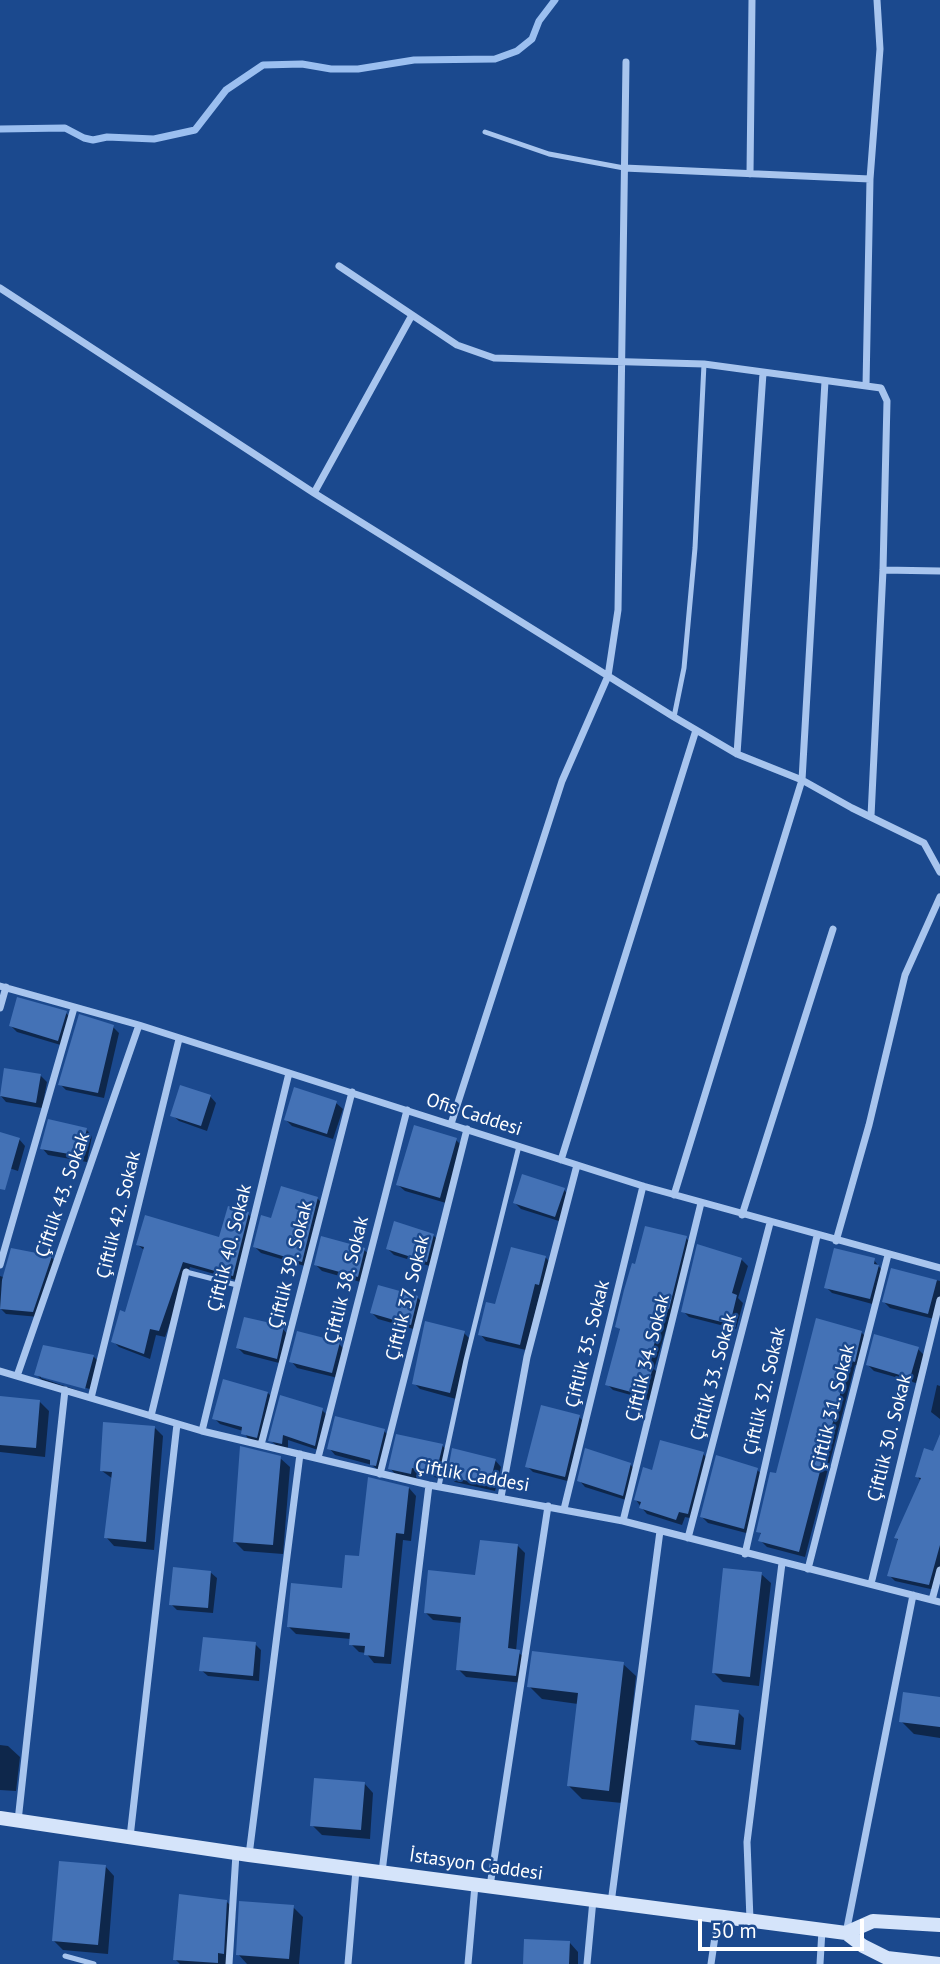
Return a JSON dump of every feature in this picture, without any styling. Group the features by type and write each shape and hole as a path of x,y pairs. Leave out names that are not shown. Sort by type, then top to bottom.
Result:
{"main road":[{"name":"İstasyon Caddesi","path":"0,1818 243,1854 846,1933 875,1954 887,1958 940,1964"},
{"path":"846,1933 873,1921 940,1925"}],"street":[{"path":"750,174 752,0"},
{"path":"866,386 870,179 880,49 877,0"},
{"path":"451,1124 562,781 608,676 618,610 626,61"},
{"path":"624,168 870,179"},
{"path":"339,266 457,345 494,358 544,362 622,361 704,365 881,388 887,401 883,570 871,816"},
{"path":"0,288 314,493 674,717 737,754 802,780 924,842 940,872"},
{"path":"314,493 412,315"},
{"path":"737,754 763,373"},
{"path":"674,1195 802,780 825,382"},
{"path":"883,570 940,571"},
{"path":"561,1160 696,730"},
{"path":"836,1241 869,1125 905,975 940,897"},
{"path":"742,1215 833,929"},
{"path":"0,1008 3,986"},
{"name":"Ofis Caddesi","path":"3,986 139,1025 643,1186 940,1268"},
{"path":"0,1265 75,1008"},
{"name":"Çiftlik 43. Sokak","path":"17,1376 139,1025"},
{"name":"Çiftlik 42. Sokak","path":"91,1398 179,1039"},
{"name":"Çiftlik 40. Sokak","path":"202,1431 289,1073"},
{"name":"Çiftlik 39. Sokak","path":"261,1445 352,1092"},
{"name":"Çiftlik 38. Sokak","path":"317,1458 407,1110"},
{"name":"Çiftlik 37. Sokak","path":"380,1474 467,1129"},
{"path":"500,1497 527,1357 577,1165"},
{"name":"Çiftlik 35. Sokak","path":"564,1509 643,1186"},
{"name":"Çiftlik 34. Sokak","path":"623,1521 701,1203"},
{"name":"Çiftlik 33. Sokak","path":"688,1538 770,1223"},
{"name":"Çiftlik 32. Sokak","path":"745,1553 817,1236"},
{"name":"Çiftlik 31. Sokak","path":"808,1569 888,1255"},
{"path":"150,1416 186,1272"},
{"name":"Çiftlik 30. Sokak","path":"871,1584 940,1300"},
{"name":"Çiftlik Caddesi","path":"0,1371 202,1431 429,1485 623,1521 936,1601"},
{"path":"18,1821 65,1390"},
{"path":"130,1838 177,1424"},
{"path":"229,1964 300,1454"},
{"path":"382,1872 429,1485"},
{"path":"468,1964 548,1506"},
{"path":"611,1902 660,1531"},
{"path":"750,1921 747,1842 782,1563"},
{"path":"936,1601 940,1570"},
{"path":"846,1933 913,1595"},
{"path":"348,1964 356,1869"},
{"path":"587,1964 593,1900"},
{"path":"711,1964 719,1916"},
{"path":"820,1964 822,1930"}],"lane":[{"path":"485,132 549,154 624,168"},
{"path":"674,717 684,668 695,548 704,365"},
{"path":"439,1486 466,1360 519,1146"},
{"path":"186,1272 237,1285"},
{"path":"65,1956 94,1964"}],"building":[{"path":"17,997 67,1011 58,1041 9,1026"},
{"path":"79,1014 114,1025 98,1093 58,1085"},
{"path":"4,1068 41,1074 36,1103 0,1096"},
{"path":"180,1085 211,1095 201,1126 170,1116"},
{"path":"294,1087 337,1101 327,1134 284,1120"},
{"path":"48,1119 87,1128 81,1156 40,1149"},
{"path":"414,1125 457,1138 440,1198 396,1185"},
{"path":"0,1132 20,1138 5,1190 0,1189"},
{"path":"522,1174 565,1188 555,1217 513,1203"},
{"path":"281,1186 318,1197 302,1262 253,1247 261,1215 271,1218"},
{"path":"228,1206 249,1212 233,1276 183,1262 159,1331 150,1329 144,1354 111,1342 120,1310 125,1312 144,1247 136,1245 145,1215 219,1237"},
{"path":"394,1221 434,1234 427,1262 386,1249"},
{"path":"645,1226 687,1236 669,1309 665,1308 648,1365 653,1366 646,1396 605,1385 620,1329 615,1327 624,1290 632,1263 635,1264"},
{"path":"321,1236 365,1248 358,1277 314,1265"},
{"path":"697,1244 742,1258 732,1293 737,1295 730,1324 681,1312"},
{"path":"511,1247 546,1256 539,1285 535,1284 520,1345 478,1335 486,1302 495,1304"},
{"path":"11,1248 52,1256 33,1312 0,1309 2,1280"},
{"path":"834,1248 875,1258 874,1264 879,1265 870,1299 824,1288"},
{"path":"891,1268 937,1280 928,1314 882,1302"},
{"path":"378,1285 418,1296 411,1325 370,1313"},
{"path":"244,1317 284,1326 277,1359 236,1348"},
{"path":"816,1318 862,1331 855,1362 849,1360 799,1552 758,1541 761,1533 756,1532 770,1472 776,1473"},
{"path":"425,1321 465,1331 450,1393 412,1384"},
{"path":"297,1331 340,1342 332,1373 289,1362"},
{"path":"874,1334 919,1347 910,1378 866,1365"},
{"path":"43,1345 94,1355 85,1389 34,1375"},
{"path":"223,1379 268,1392 257,1438 241,1434 242,1427 212,1419"},
{"path":"280,1395 323,1408 315,1446 283,1435 282,1444 268,1441"},
{"path":"0,1396 40,1400 36,1448 0,1445"},
{"path":"541,1405 580,1415 565,1477 525,1467"},
{"path":"335,1416 385,1429 376,1466 370,1465 370,1460 327,1449"},
{"path":"103,1422 155,1426 146,1542 104,1538 112,1472 100,1471"},
{"path":"396,1434 443,1444 436,1473 412,1468 411,1474 388,1469"},
{"path":"940,1434 940,1545 929,1585 887,1576 898,1539 894,1538 921,1478 915,1477 924,1448 933,1451"},
{"path":"660,1440 704,1452 688,1514 679,1512 676,1520 639,1508 641,1502 634,1500 643,1467 652,1470"},
{"path":"240,1446 281,1456 273,1545 233,1542"},
{"path":"452,1448 496,1459 489,1486 447,1476"},
{"path":"585,1448 631,1463 623,1496 577,1481"},
{"path":"716,1455 758,1468 744,1529 700,1517"},
{"path":"368,1477 409,1487 404,1534 396,1533 384,1657 364,1655 365,1646 349,1645 350,1633 287,1627 291,1583 342,1588 345,1555 359,1556"},
{"path":"480,1540 518,1544 508,1648 520,1650 516,1676 456,1670 461,1617 424,1613 428,1570 475,1575"},
{"path":"173,1567 211,1571 208,1608 169,1605"},
{"path":"723,1568 762,1572 750,1677 712,1673"},
{"path":"203,1637 256,1642 253,1676 199,1671"},
{"path":"532,1651 624,1662 609,1791 567,1786 578,1693 527,1687"},
{"path":"903,1692 940,1697 940,1727 899,1722"},
{"path":"695,1705 739,1710 735,1745 691,1740"},
{"path":"314,1778 365,1782 361,1830 310,1826"},
{"path":"59,1861 106,1865 98,1945 52,1941"},
{"path":"179,1894 227,1900 224,1954 218,1953 218,1963 173,1960"},
{"path":"239,1901 294,1905 289,1959 236,1955"},
{"path":"524,1939 570,1941 569,1964 523,1964"}],"waterway":[{"path":"0,129 65,128 93,140 107,137 154,139 195,130 226,90 263,65 302,64 331,69 358,69 414,60 495,59 517,51 532,39 539,21 555,0"}]}
